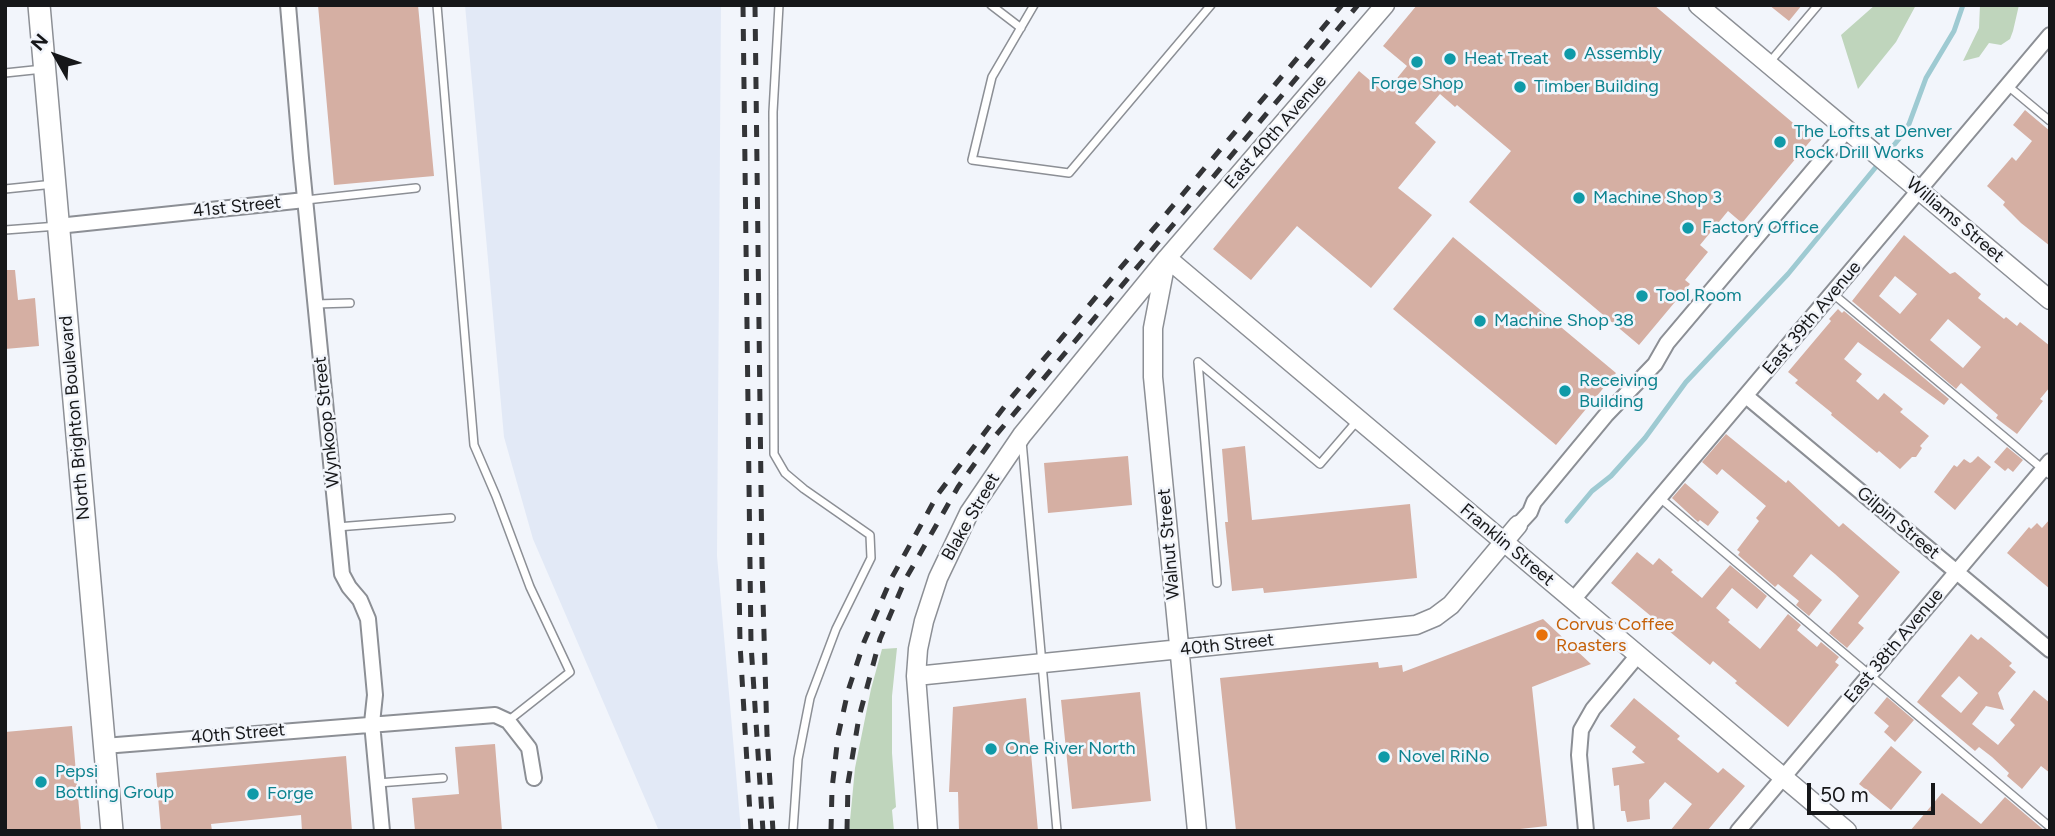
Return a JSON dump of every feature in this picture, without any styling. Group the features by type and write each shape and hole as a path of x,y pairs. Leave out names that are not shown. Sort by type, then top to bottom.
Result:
{"main road":[{"name":"North Brighton Boulevard","path":"39,5 112,831"}],"street":[{"name":"Wynkoop Street","path":"288,5 342,574 360,600 368,619 375,695 372,723 382,831"},
{"name":"East 40th Avenue","path":"1167,258 1385,5"},
{"name":"Williams Street","path":"1698,5 2050,300"},
{"name":"East 39th Avenue","path":"1573,600 2050,35"},
{"path":"1504,543 1606,415 1655,363 1667,343 1855,135"},
{"name":"41st Street","path":"58,226 305,200"},
{"name":"Franklin Street","path":"1167,258 1847,831"},
{"name":"Blake Street","path":"928,831 916,676 924,621 946,559 970,513 1022,435 1167,258"},
{"name":"Walnut Street","path":"1167,258 1153,328 1153,377 1197,831"},
{"name":"Gilpin Street","path":"1746,396 2050,650"},
{"name":"East 38th Avenue","path":"1738,831 2048,468"},
{"name":"40th Street","path":"916,676 1416,625 1435,617 1451,605 1504,543"},
{"path":"1586,831 1579,755 1581,730 1593,709 1638,655"},
{"name":"40th Street","path":"104,746 491,715 508,721"},
{"path":"508,721 529,748 534,778"}],"lane":[{"path":"437,5 474,445 530,587 570,672 508,721"},
{"path":"779,5 773,125 774,454 785,473 870,535 871,558 836,629 810,698 798,759 793,831"},
{"path":"990,5 1021,27"},
{"path":"1034,5 992,77 972,160 1069,173 1211,5"},
{"path":"1768,64 1818,5"},
{"path":"5,73 45,68"},
{"path":"2007,85 2050,121"},
{"path":"5,189 55,184"},
{"name":"41st Street","path":"305,200 416,188"},
{"path":"5,230 58,226"},
{"path":"1832,293 2048,468"},
{"path":"316,304 350,303"},
{"path":"1217,583 1198,362 1320,464 1358,419"},
{"path":"1022,435 1058,831"},
{"path":"1660,497 2050,827"},
{"path":"337,527 451,518"},
{"path":"378,783 443,778"}],"shaded area":[{"path":"465,5 721,5 717,556 741,831 659,831 533,539 504,437"}],"green space":[{"path":"1875,5 1916,5 1896,42 1858,89 1841,35"},
{"path":"1980,5 2019,5 2013,31 2010,39 2001,45 1989,43 1979,57 1963,61 1979,28"},
{"path":"897,648 892,696 896,807 892,810 894,831 849,831 855,768 871,689 882,649"}],"building":[{"path":"318,5 418,5 434,176 334,185"},
{"path":"1417,5 1654,5 1812,139 1742,223 1728,211 1700,245 1708,252 1685,280 1690,284 1639,345 1469,202 1511,151 1440,94 1415,123 1436,142 1398,188 1432,215 1371,288 1297,226 1251,280 1213,249 1359,71 1385,93 1407,66 1383,46"},
{"path":"1769,5 1802,5 1789,21"},
{"path":"2025,110 2050,131 2050,246 2021,223 2003,205 2005,202 1987,186 2012,157 2016,161 2032,141 2013,125"},
{"path":"1904,235 1950,274 1955,272 1981,294 1978,298 2004,319 2006,317 2017,326 2020,322 2050,346 2050,387 2040,399 2043,401 2017,434 1996,418 1998,415 1961,383 1956,389 1852,301","holes":["1895,276 1917,294 1900,314 1879,296","1948,319 1981,347 1963,368 1930,340"]},
{"name":"Machine Shop 38","path":"1453,237 1616,373 1556,445 1393,309"},
{"path":"5,270 15,270 18,300 35,298 39,346 5,349"},
{"path":"1838,309 1842,313 1844,311 1949,399 1944,405 1858,342 1844,359 1862,374 1856,381 1878,400 1884,393 1903,409 1900,412 1929,436 1920,446 1922,448 1916,457 1912,457 1900,469 1831,415 1832,413 1795,383 1798,380 1788,372"},
{"path":"1726,434 1786,483 1788,480 1839,527 1843,523 1900,572 1858,623 1864,628 1847,648 1829,633 1859,596 1835,574 1811,554 1793,576 1822,600 1809,616 1796,605 1799,601 1778,584 1775,587 1738,555 1740,552 1737,550 1759,521 1756,518 1766,506 1722,469 1717,475 1702,462"},
{"path":"1245,446 1252,520 1410,504 1417,578 1264,593 1263,588 1232,591 1225,522 1228,522 1222,449"},
{"path":"2007,447 2023,460 2013,472 2008,468 2005,471 1994,462"},
{"path":"1128,456 1132,505 1048,513 1044,463"},
{"path":"1978,456 1991,467 1955,510 1934,492 1954,465 1957,467 1964,459 1970,463"},
{"path":"1685,483 1719,512 1708,526 1700,520 1698,522 1672,498"},
{"path":"2050,519 2050,589 2007,553 2029,527 2031,529 2037,523 2042,528"},
{"path":"1637,552 1653,565 1659,558 1702,598 1730,565 1767,596 1757,609 1732,588 1716,608 1730,620 1728,622 1760,649 1788,614 1801,625 1797,630 1817,647 1821,642 1839,657 1835,662 1839,665 1788,727 1713,661 1710,665 1611,583"},
{"name":"Novel RiNo","path":"1543,619 1591,664 1532,687 1547,826 1502,831 1236,831 1220,678 1378,662 1379,668 1402,665 1403,672"},
{"path":"1971,634 1978,640 1981,637 2012,663 2009,666 2016,672 1998,693 2004,710 1986,706 1972,724 1998,745 2015,725 2010,720 2034,690 2050,703 2050,773 2041,766 2022,789 1992,757 1979,747 1975,751 1917,702","holes":["1959,676 1978,693 1961,713 1941,696"]},
{"path":"1140,692 1151,801 1072,809 1061,700"},
{"path":"1887,697 1914,720 1895,742 1884,732 1889,726 1874,713"},
{"name":"One River North","path":"1026,698 1038,831 959,831 958,792 949,792 953,707"},
{"path":"1634,698 1680,736 1677,739 1718,773 1723,768 1745,786 1707,831 1670,831 1692,804 1665,782 1649,800 1650,819 1627,822 1625,811 1621,811 1619,785 1614,786 1612,768 1645,763 1632,752 1636,747 1610,726"},
{"name":"Pepsi Bottling Group","path":"72,726 81,831 5,831 5,732"},
{"path":"495,744 502,831 415,831 412,798 459,794 455,747"},
{"path":"1891,746 1922,772 1891,810 1859,784"},
{"name":"Forge","path":"346,756 352,831 302,831 301,815 211,824 212,831 161,831 156,773"},
{"path":"1942,793 1981,824 2005,797 2045,831 1910,831"}],"waterway":[{"path":"1567,521 1592,491 1611,476 1645,438 1686,382 1788,274 1903,134 1926,78 1954,31 1963,5"}],"railway":[{"path":"743,5 751,644 763,831"},
{"path":"755,5 762,566 773,831"},
{"path":"831,831 838,736 848,691 864,642 891,579 938,494 1011,398 1342,5"},
{"path":"847,831 848,783 859,717 880,639 905,580 958,487 991,441 1358,5"},
{"path":"739,579 751,831"}],"place":[{"name":"Assembly","path":"1570,54"},
{"name":"Heat Treat","path":"1450,59"},
{"name":"Forge Shop","path":"1417,62"},
{"name":"Timber Building","path":"1520,87"},
{"name":"The Lofts at Denver Rock Drill Works","path":"1780,142"},
{"name":"Machine Shop 3","path":"1579,198"},
{"name":"Factory Office","path":"1688,228"},
{"name":"Tool Room","path":"1642,296"},
{"name":"Machine Shop 38","path":"1480,321"},
{"name":"Receiving Building","path":"1565,391"},
{"name":"Corvus Coffee Roasters","path":"1542,635"},
{"name":"One River North","path":"991,749"},
{"name":"Novel RiNo","path":"1384,757"},
{"name":"Pepsi Bottling Group","path":"41,782"},
{"name":"Forge","path":"253,794"}]}
